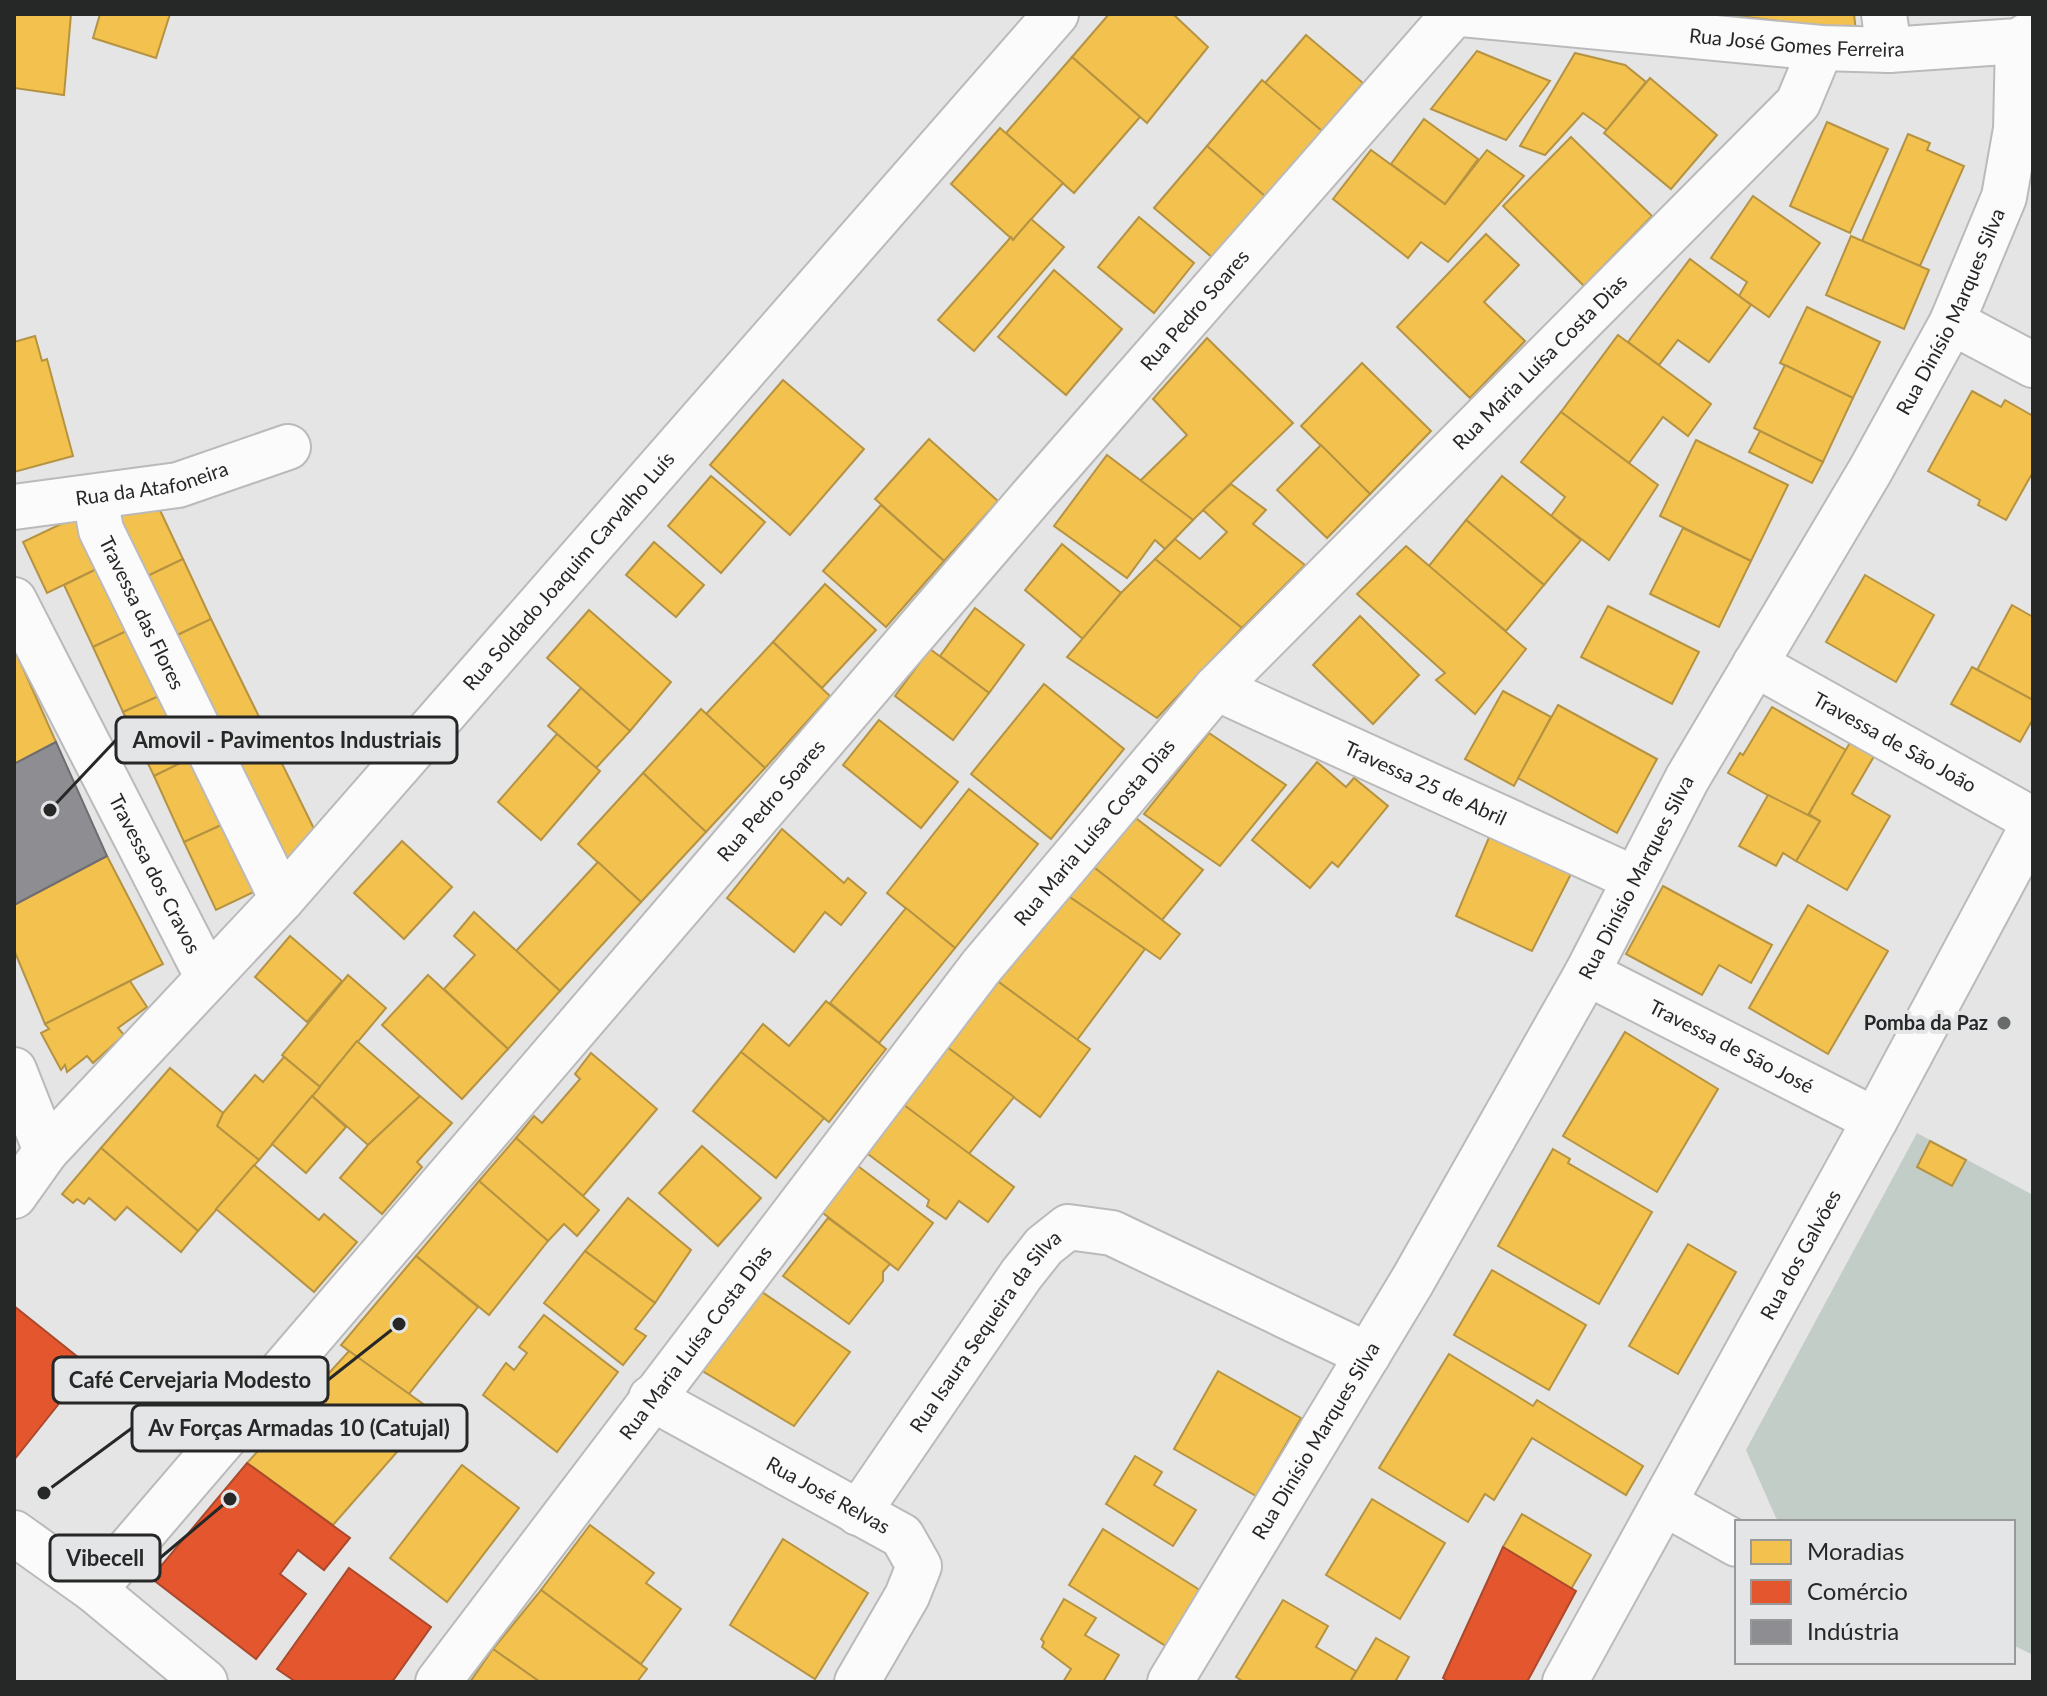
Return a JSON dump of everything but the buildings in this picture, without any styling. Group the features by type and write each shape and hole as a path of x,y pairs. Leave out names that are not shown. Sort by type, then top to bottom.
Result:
{"street":[{"name":"Rua Soldado Joaquim Carvalho Luís","path":"14,1196 46,1151 282,899 1056,14"},
{"name":"Rua José Gomes Ferreira","path":"1476,14 1821,48 1886,32 2025,37"},
{"name":"Rua Pedro Soares","path":"94,1590 1035,493 1476,14"},
{"name":"Rua Dinísio Marques Silva","path":"1175,1681 1368,1355 1587,973 1633,878 1870,471 1952,322 2004,197 2016,129 2025,37"},
{"name":"Rua Maria Luísa Costa Dias","path":"438,1682 981,967 1216,688 1798,103 1821,48"},
{"path":"1952,322 2033,365"},
{"name":"Rua da Atafoneira","path":"14,507 178,485 288,447"},
{"name":"Travessa das Flores","path":"95,497 101,530 282,899"},
{"name":"Travessa dos Cravos","path":"14,600 208,978"},
{"name":"Travessa de São João","path":"1755,664 2033,822"},
{"name":"Travessa 25 de Abril","path":"1216,688 1633,878"},
{"name":"Rua dos Galvões","path":"1565,1682 1875,1120 2033,822"},
{"name":"Travessa de São José","path":"1587,973 1875,1120"},
{"path":"14,1070 46,1151"},
{"name":"Rua Isaura Sequeira da Silva","path":"858,1513 1021,1275 1044,1246 1068,1227 1112,1233 1368,1355"},
{"name":"Rua José Relvas","path":"651,1398 902,1536 919,1566 907,1596 857,1682"},
{"path":"1664,1503 1735,1543"},
{"path":"14,1533 94,1590 205,1682"}],"shaded area":[{"path":"1917,1133 2033,1195 2033,1655 2015,1646 2015,1520 1780,1520 1746,1450"}],"place":[{"name":"Amovil - Pavimentos Industriais","path":"50,810"},
{"name":"Pomba da Paz","path":"2004,1023"},
{"name":"Café Cervejaria Modesto","path":"399,1324"},
{"name":"Av Forças Armadas 10 (Catujal)","path":"44,1493"},
{"name":"Vibecell","path":"230,1499"}]}
